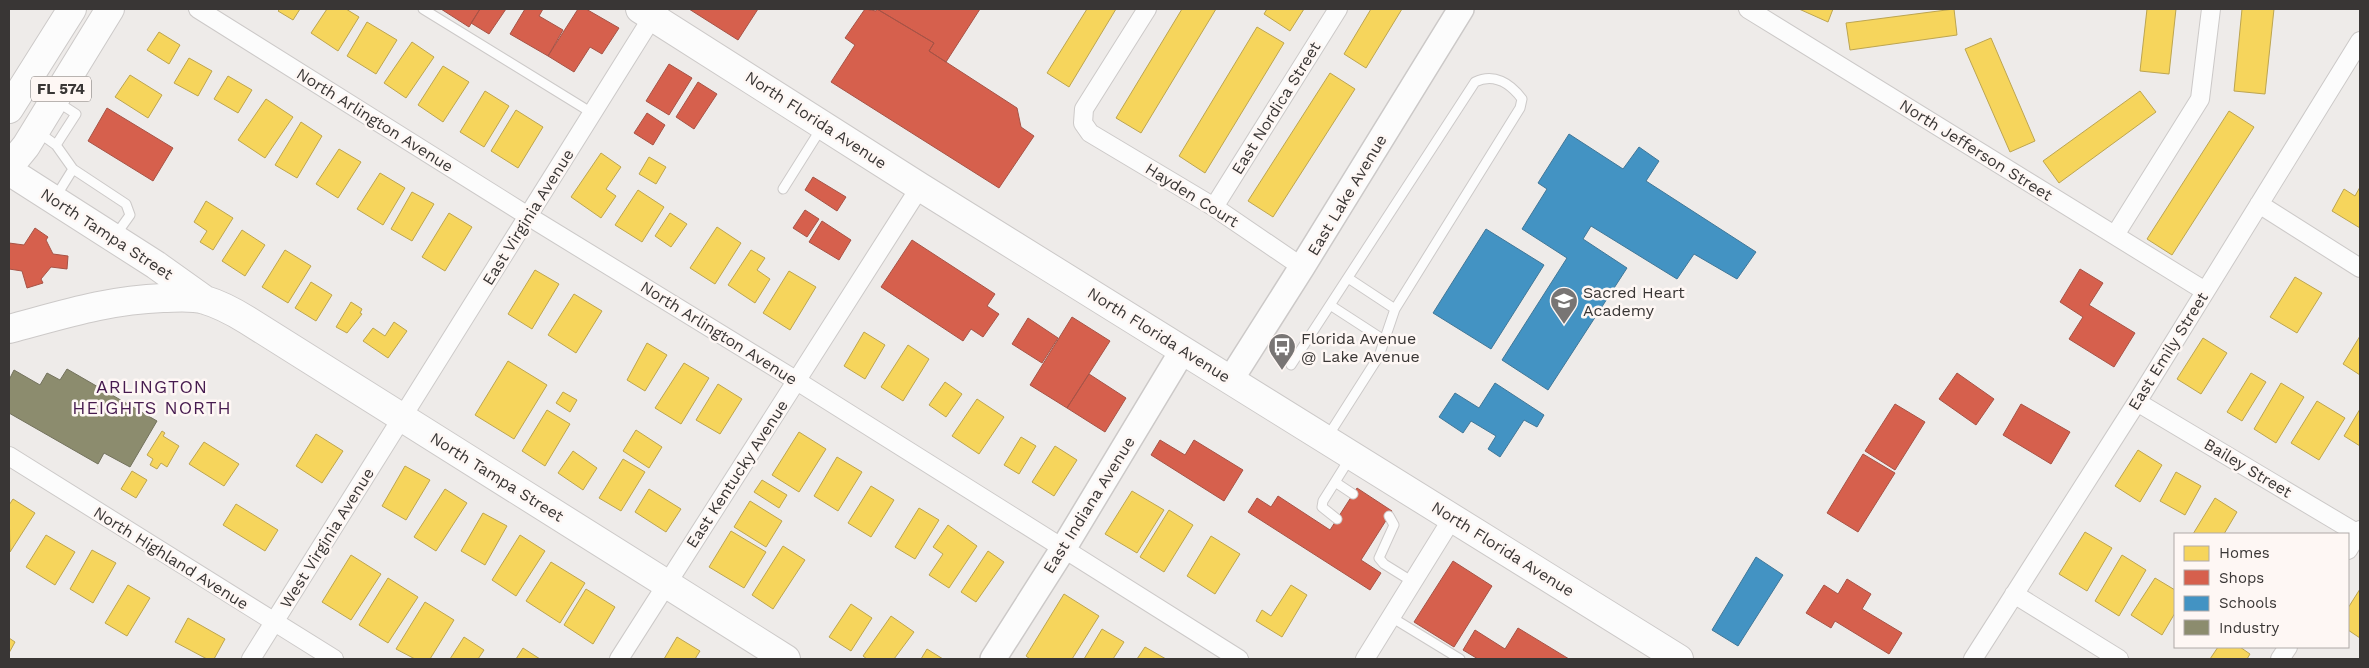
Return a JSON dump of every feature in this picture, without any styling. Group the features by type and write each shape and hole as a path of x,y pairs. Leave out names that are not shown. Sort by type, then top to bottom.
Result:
{"main road":[{"name":"FL 574","path":"9,108 72,9"},
{"name":"FL 574","path":"9,167 46,138 54,100 110,9"},
{"name":"North Florida Avenue","path":"646,13 920,187 1679,659"},
{"name":"North Tampa Street","path":"9,171 177,279 204,300 247,320 786,659"},
{"name":"North Tampa Street","path":"9,329 106,303 164,298 204,300"}],"street":[{"name":"North Arlington Avenue","path":"198,9 528,216 797,381 1239,659"},
{"name":"Hayden Court","path":"1148,9 1084,109 1083,123 1090,133 1214,207 1302,267"},
{"name":"East Nordica Street","path":"1214,207 1338,9"},
{"name":"East Lake Avenue","path":"1231,379 1460,9"},
{"path":"2115,235 2200,99 2211,9"},
{"name":"North Jefferson Street","path":"1754,11 2205,291"},
{"name":"East Virginia Avenue","path":"404,418 592,113 646,13"},
{"name":"East Emily Street","path":"1973,659 2136,402 2360,41"},
{"name":"East Kentucky Avenue","path":"619,659 920,187"},
{"path":"2258,204 2360,268"},
{"name":"East Indiana Avenue","path":"992,659 1063,549 1184,350"},
{"name":"Bailey Street","path":"2136,402 2360,533"},
{"name":"West Virginia Avenue","path":"251,659 404,418"},
{"name":"North Highland Avenue","path":"9,456 334,659"},
{"path":"1365,659 1453,518"},
{"path":"2349,549 2360,533"},
{"path":"2014,594 2119,659"},
{"path":"2280,659 2287,648"}],"lane":[{"path":"422,9 592,113"},
{"path":"1291,365 1475,82 1485,77 1495,78 1516,91 1522,99 1520,108 1395,309 1379,356 1327,439"},
{"path":"783,189 824,125"},
{"path":"46,138 73,169 126,204 130,215 114,238"},
{"path":"53,200 73,169"},
{"path":"1348,278 1395,309"},
{"path":"1330,305 1384,340"},
{"path":"1337,519 1322,507 1322,501 1352,454"},
{"path":"1335,482 1353,494"},
{"path":"1389,516 1394,525 1382,547 1379,558 1384,564 1413,582"},
{"path":"1373,542 1382,547"},
{"path":"1391,616 1460,659"}],"building: Homes":[{"path":"280,9 300,9 293,20 278,11"},
{"path":"327,9 346,9 359,17 338,51 311,33"},
{"path":"1087,9 1116,9 1069,87 1047,73"},
{"path":"1182,9 1216,9 1141,133 1116,118"},
{"path":"1267,9 1304,9 1290,31 1264,14"},
{"path":"1371,9 1402,9 1366,68 1344,54"},
{"path":"1799,9 1833,9 1828,22"},
{"path":"1954,9 1957,35 1850,50 1846,23"},
{"path":"2147,9 2176,9 2169,74 2140,71"},
{"path":"2242,9 2274,9 2265,94 2234,91"},
{"path":"367,22 397,40 376,74 347,56"},
{"path":"1257,27 1284,43 1205,173 1179,156"},
{"path":"159,32 180,45 169,64 147,50"},
{"path":"1991,38 2035,141 2010,152 1965,49"},
{"path":"412,42 434,57 406,98 384,83"},
{"path":"189,58 212,71 198,96 174,83"},
{"path":"443,66 469,82 443,122 418,105"},
{"path":"1330,73 1355,89 1273,217 1248,201"},
{"path":"130,75 162,95 148,118 115,97"},
{"path":"228,76 252,90 238,113 214,99"},
{"path":"485,91 509,106 484,147 460,132"},
{"path":"2140,91 2156,112 2059,183 2043,161"},
{"path":"266,99 293,117 265,158 238,140"},
{"path":"516,110 543,127 518,168 491,151"},
{"path":"2229,111 2254,127 2172,255 2147,239"},
{"path":"301,122 322,136 297,178 275,165"},
{"path":"339,149 361,162 338,198 316,184"},
{"path":"601,153 621,167 606,189 616,196 601,218 571,197"},
{"path":"649,157 666,167 656,184 639,174"},
{"path":"380,173 405,188 383,225 357,209"},
{"path":"2360,187 2360,228 2332,211 2344,189 2355,196"},
{"path":"638,190 664,207 642,242 615,225"},
{"path":"412,192 434,204 412,241 391,229"},
{"path":"206,201 233,218 213,250 200,242 207,231 194,222"},
{"path":"449,213 472,227 445,271 422,257"},
{"path":"670,213 687,224 671,247 655,236"},
{"path":"717,227 741,243 715,284 690,268"},
{"path":"242,230 265,245 245,276 222,261"},
{"path":"285,250 311,266 288,303 262,287"},
{"path":"751,250 765,258 757,270 770,279 755,303 728,285"},
{"path":"535,270 559,284 532,329 508,314"},
{"path":"789,271 816,287 790,330 763,313"},
{"path":"2295,277 2322,293 2297,333 2270,317"},
{"path":"311,282 332,295 316,321 295,308"},
{"path":"574,294 602,311 576,353 548,335"},
{"path":"351,302 362,309 360,313 362,314 347,333 336,327"},
{"path":"394,322 407,331 388,358 363,341 373,328 385,336"},
{"path":"864,332 885,345 865,379 844,366"},
{"path":"2360,336 2360,375 2343,364"},
{"path":"2203,338 2227,353 2201,394 2177,379"},
{"path":"647,343 667,355 645,391 627,380"},
{"path":"908,345 929,359 903,401 881,387"},
{"path":"508,361 547,385 514,439 475,415"},
{"path":"684,363 709,378 681,424 655,408"},
{"path":"2251,373 2266,382 2242,421 2227,412"},
{"path":"945,382 962,394 946,417 929,405"},
{"path":"2281,383 2304,397 2276,443 2254,429"},
{"path":"718,384 742,399 720,434 696,420"},
{"path":"563,392 577,400 570,412 556,403"},
{"path":"977,399 1004,417 979,454 952,436"},
{"path":"2317,401 2345,418 2319,460 2291,443"},
{"path":"2360,409 2360,446 2344,436"},
{"path":"547,410 570,424 545,466 522,451"},
{"path":"636,430 662,447 649,468 623,451"},
{"path":"162,431 165,433 163,436 179,446 167,467 161,463 157,469 150,465 153,459 147,455"},
{"path":"799,432 826,449 799,492 772,475"},
{"path":"316,434 343,451 322,483 296,466"},
{"path":"1021,437 1036,446 1019,474 1004,465"},
{"path":"204,442 239,464 224,486 189,464"},
{"path":"1055,446 1077,460 1054,496 1032,482"},
{"path":"2138,450 2162,465 2140,502 2115,486"},
{"path":"573,451 597,468 583,490 558,473"},
{"path":"837,457 862,472 838,511 814,496"},
{"path":"623,459 645,472 621,511 599,498"},
{"path":"405,466 430,480 406,520 382,506"},
{"path":"132,471 147,480 136,498 121,489"},
{"path":"2176,472 2201,486 2185,515 2160,501"},
{"path":"762,480 787,495 779,508 754,492"},
{"path":"871,486 894,500 871,537 848,523"},
{"path":"445,489 467,503 436,551 414,537"},
{"path":"649,489 681,509 666,532 635,512"},
{"path":"1132,491 1164,510 1137,553 1105,534"},
{"path":"2215,498 2237,512 2225,533 2194,533"},
{"path":"13,499 35,513 10,552 9,505"},
{"path":"750,501 782,521 766,547 734,527"},
{"path":"236,504 278,530 265,551 223,525"},
{"path":"919,508 939,520 915,559 895,547"},
{"path":"1169,510 1193,525 1164,572 1140,557"},
{"path":"483,513 507,526 485,565 461,551"},
{"path":"948,525 977,546 949,588 929,575 943,554 933,547"},
{"path":"731,531 766,552 744,588 709,567"},
{"path":"2085,532 2112,548 2087,591 2059,574"},
{"path":"46,535 75,552 55,585 26,567"},
{"path":"520,535 545,551 516,596 492,580"},
{"path":"1211,536 1240,554 1215,594 1187,576"},
{"path":"783,546 805,560 773,609 752,595"},
{"path":"92,550 116,563 93,603 70,589"},
{"path":"988,551 1004,562 976,602 961,592"},
{"path":"351,555 381,574 351,620 322,602"},
{"path":"2122,555 2146,570 2119,616 2095,601"},
{"path":"551,562 585,583 560,623 526,601"},
{"path":"388,578 418,597 388,643 359,625"},
{"path":"2155,578 2174,589 2174,615 2162,635 2131,615"},
{"path":"128,585 150,598 127,636 105,623"},
{"path":"1291,585 1307,595 1282,637 1256,621 1262,610 1271,616"},
{"path":"586,589 615,607 593,644 564,625"},
{"path":"2360,589 2360,638 2349,631 2349,606"},
{"path":"1064,594 1099,616 1072,659 1030,659 1026,656"},
{"path":"425,602 454,620 430,659 415,659 396,649"},
{"path":"851,604 872,618 851,651 829,637"},
{"path":"891,616 914,632 894,659 867,659 863,656"},
{"path":"188,618 225,639 214,659 207,659 175,642"},
{"path":"1102,629 1124,642 1113,659 1084,659"},
{"path":"464,637 484,650 478,659 450,659"},
{"path":"677,637 700,651 695,659 664,659"},
{"path":"9,638 15,642 9,653"},
{"path":"1145,647 1166,659 1137,659"},
{"path":"523,648 540,659 516,659"},
{"path":"2217,648 2241,648 2250,654 2247,659 2210,659"},
{"path":"927,649 943,659 921,659"}],"building: Shops":[{"path":"441,9 480,9 469,27"},
{"path":"480,9 506,9 489,34 471,23"},
{"path":"525,9 543,9 539,16 563,30 548,56 510,34"},
{"path":"578,9 586,9 619,28 602,54 590,47 574,72 548,56"},
{"path":"689,9 758,9 738,40"},
{"path":"865,9 876,11 877,9 934,43 929,51 1017,108 1021,127 1034,136 999,188 831,82 855,45 845,38"},
{"path":"877,9 980,9 946,62 929,51 934,43"},
{"path":"669,64 692,78 669,115 646,101"},
{"path":"698,82 717,94 694,129 676,117"},
{"path":"107,108 173,148 153,181 88,141"},
{"path":"647,113 665,125 653,145 634,133"},
{"path":"813,177 846,197 837,211 805,190"},
{"path":"805,210 819,219 807,237 793,228"},
{"path":"822,221 851,240 839,260 809,242"},
{"path":"35,228 48,237 46,240 53,254 68,256 67,269 51,267 41,279 43,283 27,288 22,271 9,269 9,243 24,245"},
{"path":"912,240 995,294 987,306 999,314 983,337 971,329 963,341 881,287"},
{"path":"2080,269 2103,283 2089,305 2135,333 2114,367 2069,339 2083,317 2060,302"},
{"path":"1072,317 1110,341 1067,408 1030,385"},
{"path":"1028,318 1058,338 1042,363 1012,344"},
{"path":"1957,373 1994,399 1976,425 1939,399"},
{"path":"1089,374 1126,398 1105,432 1067,408"},
{"path":"1895,404 1925,422 1895,470 1865,451"},
{"path":"2021,404 2070,432 2051,464 2003,435"},
{"path":"1160,440 1185,455 1194,440 1243,470 1224,501 1151,455"},
{"path":"1863,454 1895,473 1858,532 1827,513"},
{"path":"1357,488 1392,511 1361,560 1381,573 1370,590 1248,512 1257,498 1271,507 1278,496 1330,530"},
{"path":"1453,561 1492,586 1454,647 1414,622"},
{"path":"1847,579 1871,594 1862,609 1902,633 1889,654 1835,621 1831,628 1806,613 1824,585 1838,594"},
{"path":"1518,628 1569,659 1478,659 1463,650 1475,630 1505,649"}],"building: Schools":[{"path":"1569,134 1623,169 1639,147 1659,161 1646,181 1756,252 1737,279 1694,254 1677,279 1591,226 1583,239 1627,268 1548,390 1502,360 1567,258 1522,229 1547,189 1538,183"},
{"path":"1486,229 1544,265 1491,349 1433,313"},
{"path":"1495,383 1544,415 1537,427 1524,420 1500,457 1488,449 1496,436 1471,421 1463,433 1439,417 1455,393 1479,408"},
{"path":"1756,557 1783,575 1738,646 1712,630"}],"building: Industry":[{"path":"67,369 157,421 130,467 104,453 98,464 9,413 9,380 14,370 40,385 47,373 60,380"}],"place":[{"name":"Sacred Heart Academy","path":"1564,325"},
{"name":"Florida Avenue @ Lake Avenue","path":"1282,371"}],"district":[{"name":"ARLINGTON HEIGHTS NORTH","path":"152,396"}]}
